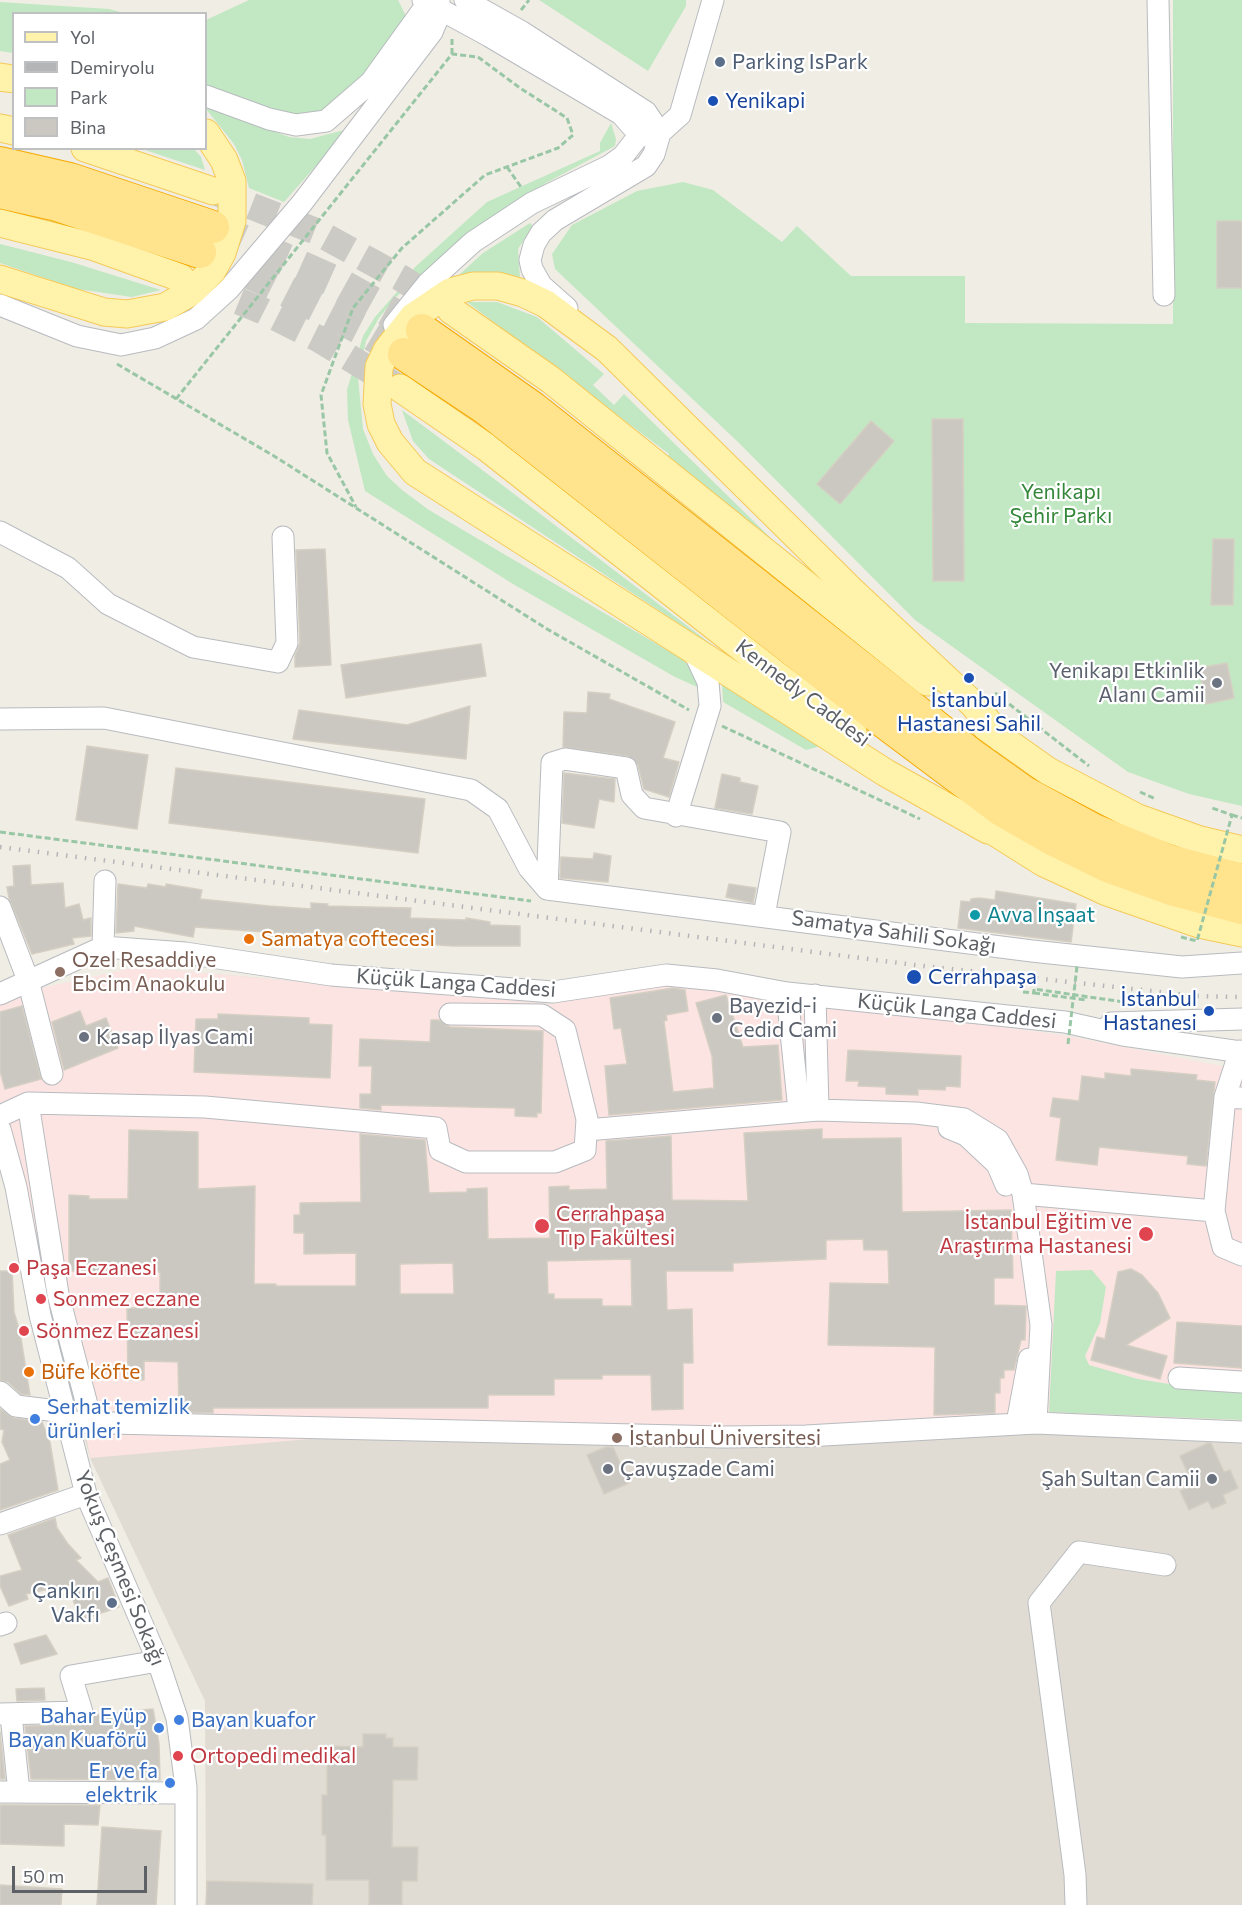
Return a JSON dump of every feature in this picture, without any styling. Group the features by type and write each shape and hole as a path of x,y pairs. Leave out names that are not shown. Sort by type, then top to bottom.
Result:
{"highway":[{"path":"0,164 70,179 206,239 0,192"},
{"path":"402,350 533,408 954,741 1024,792 1094,830 1170,861 1242,880"},
{"path":"402,350 485,408 884,722 1000,809 1053,840 1107,866 1171,889 1242,908"}],"main road":[{"path":"0,279 104,312 127,314 165,307 191,292 212,271 222,253 232,221 232,181 224,160 207,134"},
{"path":"91,150 213,191"},
{"path":"0,223 95,247 181,278"},
{"path":"988,830 886,773 415,472 398,455 381,424 376,404 402,350 387,350 413,317 450,292 473,286 498,286 531,296 572,321 607,349 852,591 974,705 1000,738"},
{"path":"451,310 550,380 1000,738 1080,789 1138,818 1197,839 1242,850"},
{"name":"Kennedy Caddesi","path":"400,388 486,447 779,677 988,830 1044,863 1107,892 1199,924 1242,933"}],"street":[{"path":"465,0 485,10 646,112 660,133 654,154 646,166 548,225 534,245 530,260 541,285 572,312 607,349"},
{"path":"402,350 384,347 394,325 415,296 460,252 532,203 609,166 623,156 637,138 660,133 680,115 713,0"},
{"path":"1158,0 1164,295"},
{"path":"430,7 485,10"},
{"path":"430,7 452,25 473,28 621,114 636,131 637,138"},
{"path":"207,96 269,119 296,125 327,121 371,82 430,7"},
{"path":"0,305 95,341 121,345 155,338 196,319 229,289 276,236 430,7"},
{"path":"0,532 68,568 108,604 193,647 278,662 287,643 283,537"},
{"path":"676,816 710,706 708,682 693,650"},
{"path":"0,719 104,718 471,790 498,809 530,868 547,889"},
{"path":"547,889 552,763 565,759 626,768 632,795 644,808 676,816 780,832 764,915"},
{"path":"103,947 105,881"},
{"name":"Samatya Sahili Sokağı","path":"547,889 1032,951 1182,967 1242,963"},
{"path":"0,908 28,981 52,1074"},
{"name":"Küçük Langa Caddesi","path":"0,994 103,947 185,953 331,975 553,992 666,975 717,980 787,993 1065,1022 1123,1035 1241,1051"},
{"path":"787,993 809,1110"},
{"path":"809,1110 815,995"},
{"path":"0,1116 28,1103 205,1107 436,1128 440,1150 466,1162 555,1162 585,1150 587,1119 565,1030 542,1015 450,1014"},
{"path":"1065,1022 1242,1019"},
{"path":"1241,1051 1214,1211 1223,1246 1242,1255"},
{"path":"28,1103 58,1294 92,1424"},
{"path":"587,1130 809,1110 916,1113 964,1119 998,1140 1017,1174 1023,1194 1041,1325 1027,1423"},
{"path":"916,1113 966,1135 997,1164 1013,1200 1029,1273 1033,1306 1027,1423"},
{"name":"Yokuş Çeşmesi Sokağı","path":"2,1140 40,1315 86,1494 158,1661 177,1718 186,1793 186,1905"},
{"path":"1023,1194 1214,1211"},
{"path":"1179,1378 1242,1382"},
{"path":"0,1392 16,1406 92,1424 723,1437 806,1436 1027,1423 1242,1432"},
{"path":"0,1524 86,1494"},
{"path":"1076,1905 1075,1875 1039,1603 1080,1552 1165,1565"},
{"path":"158,1661 71,1676 82,1712 5,1714 9,1792 186,1793"}],"path":[{"path":"176,399 452,54 478,57 520,88 567,118 573,135 558,148 485,175 402,248 353,308 321,395 327,453 356,508"},
{"path":"507,167 532,203"},
{"path":"108,359 356,508 547,628 668,699 927,823"},
{"path":"991,690 1090,767"},
{"path":"1131,788 1164,802"},
{"path":"1212,808 1242,818"},
{"path":"1181,937 1197,941 1232,815"},
{"path":"1221,821 1232,824"},
{"path":"1193,931 1203,934"},
{"path":"1068,1044 1077,966"},
{"path":"1034,993 1086,1000 1086,996"}],"shaded area":[{"name":"İstanbul Üniversitesi","path":"137,967 551,1004 665,983 1242,1440 1242,1905 206,1905 205,1701 90,1458 0,1127"},
{"name":"Cerrahpaşa Tıp Fakültesi","path":"137,967 551,1004 665,983 1063,1035 1242,1070 1242,1440 902,1428 379,1433 90,1458 69,1337 0,1114 0,1004 28,991"}],"green space":[{"path":"249,0 398,0 406,16 366,79 327,108 300,117 207,90 207,20"},
{"path":"539,0 686,0 686,6 648,71"},
{"name":"Yenikapı Şehir Parkı","path":"1173,0 1242,0 1242,806 1189,794 1128,772 915,620 738,442 555,269 552,254 572,225 637,191 683,182 713,190 782,242 797,226 851,276 965,276 965,323 1173,324"},
{"path":"0,2 109,9 120,12 12,12 12,53 0,51"},
{"path":"207,109 213,109 289,137 310,139 344,130 343,135 284,202 249,188 242,160 234,144"},
{"path":"611,123 616,139 615,146 546,183 466,234 395,298 379,318 366,341 358,378 363,429 373,454 387,476 402,490 429,510 684,660 706,691 675,677 513,584 365,491 348,420 347,390 363,336 375,317 411,276 414,268 487,202 600,151 600,143"},
{"path":"145,150 195,150 201,157 205,170"},
{"path":"530,223 533,226 518,249 520,278 458,279 459,275 483,253"},
{"path":"0,244 71,262 161,290 132,297 77,289 0,263"},
{"path":"467,302 497,302 537,317 604,374 593,385 614,405 624,394 785,552 667,459 669,454"},
{"path":"402,410 719,650 429,459 413,441"},
{"path":"722,683 821,746 806,750 723,702"},
{"path":"1092,1270 1106,1287 1100,1323 1085,1356 1089,1365 1138,1379 1169,1384 1242,1389 1242,1420 1049,1412 1056,1271"}],"building":[{"path":"1217,221 1242,221 1242,288 1217,288"},
{"path":"932,419 963,419 964,581 933,581"},
{"path":"871,421 894,441 840,504 817,484"},
{"path":"1213,539 1234,539 1233,605 1211,605"},
{"path":"325,549 331,665 295,667 295,656 300,643 296,550"},
{"path":"481,644 486,676 346,698 341,665"},
{"name":"Yenikapı Etkinlik Alanı Camii","path":"1227,663 1234,698 1206,704 1199,668"},
{"path":"588,692 610,694 609,699 675,722 663,758 679,762 669,797 644,789 638,765 628,756 563,747 564,712 587,713"},
{"path":"470,706 466,759 293,739 299,710 407,725"},
{"path":"87,746 148,755 137,829 76,820"},
{"path":"176,768 425,799 418,853 169,823"},
{"path":"564,773 615,779 614,802 599,799 594,828 562,823"},
{"path":"722,774 740,778 740,782 758,786 752,814 715,808"},
{"path":"594,853 611,856 608,882 560,878 561,857 593,859"},
{"path":"30,865 31,885 63,883 65,908 79,904 83,920 91,918 91,936 72,938 74,944 32,954 9,898 7,887 14,886 13,866"},
{"path":"118,884 147,888 148,884 166,887 166,884 202,890 200,899 269,906 311,909 311,903 328,904 327,906 411,908 410,918 466,920 466,918 490,922 490,925 520,926 520,946 452,946 425,944 425,940 362,937 362,941 342,940 343,933 310,932 310,940 264,938 265,932 195,927 193,937 134,926 134,931 116,933"},
{"path":"729,884 756,888 753,903 726,897"},
{"path":"996,891 1076,904 1071,942 958,928 961,901 970,902 971,899 979,898 995,900"},
{"path":"673,988 685,990 688,1011 666,1015 667,1020 664,1021 673,1092 714,1088 712,1056 696,1003 726,995 743,1047 778,1045 782,1100 609,1115 605,1066 627,1064 621,1028 614,1029 610,998"},
{"path":"22,1006 41,1079 5,1089 0,1071 0,1012"},
{"name":"Kasap İlyas Cami","path":"80,1011 86,1026 106,1018 118,1048 64,1070 52,1022"},
{"path":"218,1014 309,1018 309,1024 332,1025 330,1078 194,1072 196,1019 218,1019"},
{"path":"431,1020 439,1020 450,1027 543,1031 541,1113 537,1113 537,1117 515,1116 515,1108 381,1105 381,1110 360,1108 360,1094 371,1094 372,1066 359,1066 360,1039 430,1042"},
{"path":"848,1050 961,1056 960,1087 946,1086 945,1090 918,1089 918,1095 886,1094 886,1087 858,1086 859,1081 846,1081"},
{"path":"1131,1069 1197,1075 1196,1080 1215,1082 1206,1166 1187,1164 1188,1156 1099,1147 1097,1165 1056,1160 1061,1118 1050,1116 1053,1098 1079,1101 1082,1076 1105,1079 1105,1073 1131,1076"},
{"path":"822,1129 822,1139 901,1138 902,1212 1011,1210 1013,1278 994,1278 994,1305 1026,1306 1025,1340 1021,1340 1014,1370 1004,1370 1004,1378 1000,1378 1000,1393 995,1393 995,1413 934,1415 935,1347 828,1345 830,1283 889,1284 888,1250 864,1250 863,1239 826,1240 826,1259 733,1263 733,1271 666,1271 667,1310 692,1309 693,1363 683,1363 683,1409 652,1410 651,1375 602,1375 602,1379 554,1379 554,1395 488,1395 488,1408 213,1408 213,1413 179,1412 178,1362 144,1361 144,1380 128,1380 127,1308 160,1308 160,1272 69,1271 69,1195 89,1196 89,1199 128,1199 129,1130 198,1132 198,1189 255,1186 254,1284 276,1284 276,1286 356,1286 356,1253 304,1254 304,1233 294,1233 294,1215 300,1215 300,1203 361,1202 360,1134 425,1140 429,1193 467,1192 467,1189 487,1188 488,1239 550,1238 549,1187 569,1186 569,1190 607,1189 606,1141 671,1136 672,1200 748,1201 744,1133","holes":["631,1259 632,1306 602,1306 602,1299 554,1299 554,1294 548,1294 547,1261","453,1263 454,1294 400,1294 400,1264"]},
{"path":"1131,1269 1142,1275 1158,1293 1170,1318 1126,1345 1167,1356 1160,1379 1091,1360 1097,1337 1105,1339 1118,1272"},
{"path":"0,1271 12,1271 14,1312 20,1332 30,1395 21,1394 8,1382 0,1380"},
{"path":"1177,1322 1242,1326 1242,1368 1174,1363"},
{"path":"0,1409 14,1418 42,1422 50,1442 58,1490 0,1510 0,1464 10,1460 2,1442 4,1430 0,1429"},
{"name":"Şah Sultan Camii","path":"1211,1443 1224,1472 1230,1470 1238,1488 1223,1495 1226,1503 1212,1509 1208,1501 1189,1510 1180,1491 1193,1485 1180,1456"},
{"name":"Çavuşzade Cami","path":"606,1447 613,1447 629,1483 604,1494 587,1455"},
{"path":"55,1518 57,1528 81,1558 76,1560 98,1582 108,1578 119,1607 81,1620 67,1585 26,1594 28,1599 9,1606 0,1586 0,1576 22,1570 8,1535"},
{"path":"46,1635 57,1654 21,1664 14,1644"},
{"path":"44,1688 45,1700 17,1701 16,1689"},
{"path":"153,1709 159,1744 160,1780 31,1779 25,1726 82,1725 88,1723 94,1715"},
{"path":"0,1732 5,1779 0,1779"},
{"path":"363,1734 386,1734 386,1738 393,1738 393,1747 418,1747 417,1780 393,1780 392,1847 418,1847 417,1881 402,1881 402,1905 369,1905 369,1880 326,1880 326,1835 322,1835 322,1795 327,1795 327,1746 363,1747"},
{"path":"0,1805 100,1805 98,1825 64,1824 64,1846 0,1844"},
{"path":"102,1827 161,1831 156,1905 97,1905"},
{"path":"207,1881 313,1884 312,1905 206,1905"},
{"path":"0,1885 62,1889 61,1905 0,1905"}],"tunnel":[{"path":"213,191 315,231 401,278 442,304"},
{"path":"213,227 338,283 422,330"},
{"path":"200,252 263,279 367,332 404,354"},
{"path":"201,286 263,311 317,338 396,386"}],"railway":[{"path":"0,847 915,965 1197,996 1242,997"}],"place":[{"name":"Parking IsPark","path":"720,62"},
{"name":"Yenikapi","path":"713,101"},
{"name":"İstanbul Hastanesi Sahil","path":"969,678"},
{"name":"Yenikapı Etkinlik Alanı Camii","path":"1217,683"},
{"name":"Avva İnşaat","path":"975,915"},
{"name":"Samatya coftecesi","path":"249,939"},
{"name":"Ozel Resaddiye Ebcim Anaokulu","path":"60,972"},
{"name":"Cerrahpaşa","path":"914,977"},
{"name":"İstanbul Hastanesi","path":"1209,1011"},
{"name":"Bayezid-i Cedid Cami","path":"717,1018"},
{"name":"Kasap İlyas Cami","path":"84,1037"},
{"name":"Cerrahpaşa Tıp Fakültesi","path":"542,1226"},
{"name":"İstanbul Eğitim ve Araştırma Hastanesi","path":"1146,1234"},
{"name":"Paşa Eczanesi","path":"14,1268"},
{"name":"Sonmez eczane","path":"41,1299"},
{"name":"Sönmez Eczanesi","path":"24,1331"},
{"name":"Büfe köfte","path":"29,1372"},
{"name":"Serhat temizlik ürünleri","path":"35,1419"},
{"name":"İstanbul Üniversitesi","path":"617,1438"},
{"name":"Çavuşzade Cami","path":"608,1469"},
{"name":"Şah Sultan Camii","path":"1212,1479"},
{"name":"Çankırı Vakfı","path":"112,1603"},
{"name":"Bayan kuafor","path":"179,1720"},
{"name":"Bahar Eyüp Bayan Kuaförü","path":"159,1728"},
{"name":"Ortopedi medikal","path":"178,1756"},
{"name":"Er ve fa elektrik","path":"170,1783"}]}
